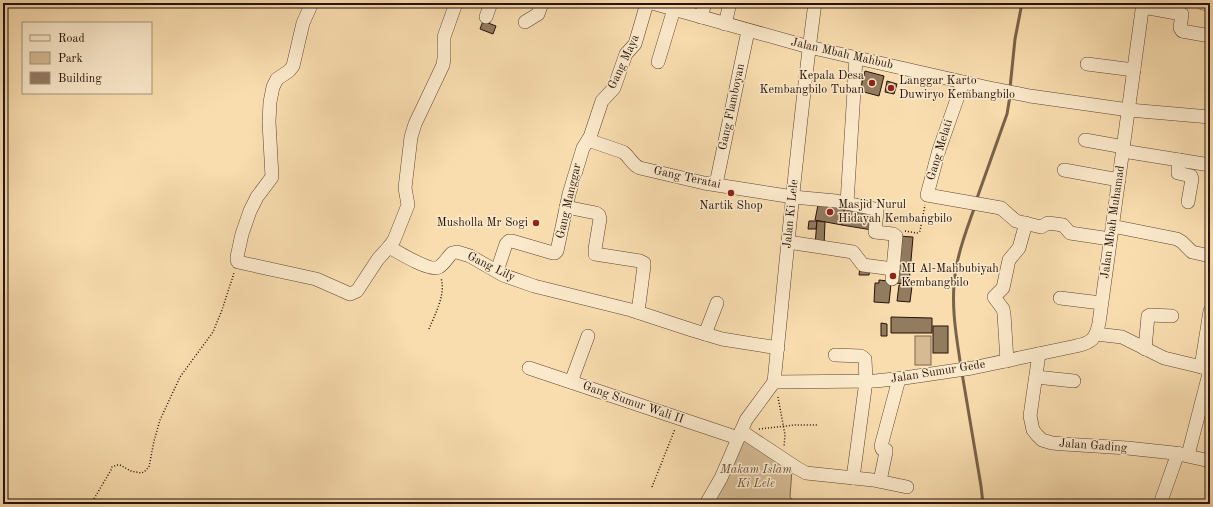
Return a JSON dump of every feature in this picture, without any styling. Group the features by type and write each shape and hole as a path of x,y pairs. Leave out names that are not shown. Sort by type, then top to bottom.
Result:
{"street":[{"path":"312,3 303,23 292,66 289,71 277,79 273,87 270,102 269,122 272,177 257,198 248,215 242,234 237,261 242,264 316,278 348,294 353,294 357,291 378,259 394,240 408,205 405,188 410,137 443,65 444,37 456,3"},
{"path":"486,17 491,3"},
{"path":"525,22 538,14 542,3"},
{"name":"Gang Maya","path":"588,140 602,101 613,89 626,54 634,45 647,3"},
{"name":"Jalan Mbah Mahbub","path":"652,3 809,47 1010,92 1129,110 1210,117"},
{"path":"701,17 704,3"},
{"path":"725,24 730,3"},
{"name":"Jalan Ki Lele","path":"774,382 809,47 815,3"},
{"path":"1202,3 1210,4"},
{"path":"1143,5 1184,8 1180,28 1182,31 1210,36"},
{"name":"Jalan Mbah Muhamad","path":"1096,334 1143,5"},
{"path":"658,62 674,9"},
{"name":"Gang Flamboyan","path":"716,184 748,31"},
{"path":"847,203 856,58"},
{"path":"1087,64 1134,70"},
{"name":"Gang Melati","path":"927,195 938,150 963,82"},
{"name":"Gang Teratai","path":"588,140 621,151 633,164 640,168 696,181 793,197 847,203 876,210 875,232 896,236"},
{"name":"Gang Manggar","path":"497,272 506,244 509,241 553,253 556,252 578,163 583,147 588,140"},
{"path":"1085,140 1123,149 1210,165"},
{"path":"1179,160 1178,173 1191,176 1192,179 1188,202"},
{"path":"1064,170 1119,180"},
{"path":"927,195 1001,208 1014,220 1026,224 1041,227 1048,223 1062,225 1065,226 1070,233 1110,239"},
{"path":"566,207 596,213 600,216 594,249 595,254 640,261 644,263 638,312"},
{"path":"1007,361 1003,309 994,296 1003,288 1009,260 1019,248 1026,224"},
{"path":"1112,226 1177,239 1192,252 1210,256"},
{"path":"788,242 824,249 851,252 856,255 863,266 893,274 896,236"},
{"path":"389,247 426,266 438,268"},
{"name":"Gang Lily","path":"438,268 450,255 457,252 476,258 497,272 508,277 534,286 638,312 727,340 778,348"},
{"path":"1060,298 1101,303"},
{"path":"705,334 717,302"},
{"path":"1160,504 1183,454 1207,369 1210,310"},
{"path":"1145,349 1148,316 1172,316"},
{"path":"1096,334 1122,337 1164,358 1207,369"},
{"name":"Jalan Sumur Gede","path":"774,382 866,381 962,370 1083,344 1091,340 1096,334"},
{"path":"571,382 588,336"},
{"name":"Jalan Gading","path":"1040,354 1030,416 1033,430 1042,440 1052,443 1183,454 1210,461"},
{"path":"835,355 860,356 864,357 865,359 866,381 853,478"},
{"name":"Gang Sumur Wali II","path":"529,368 680,419 740,434 808,474 880,481 907,487"},
{"path":"1036,377 1074,381"},
{"path":"880,481 886,452 881,447 898,378"},
{"path":"706,504 722,478 746,420 774,382"}],"path":[{"path":"896,236 899,231 920,232 927,195"},
{"path":"91,504 110,470 114,466 120,465 136,473 144,472 149,467 160,420 183,372 213,332 222,310 237,261"},
{"path":"429,329 442,294 442,280 438,268"},
{"path":"774,382 783,426 784,440 782,458"},
{"path":"652,487 680,419"},
{"path":"740,434 783,426 817,425"}],"green space":[{"path":"915,336 931,336 931,365 915,365"},
{"name":"Makam Islam Ki Lele","path":"743,437 792,469 790,497 797,504 711,504"}],"building":[{"path":"483,21 496,26 493,34 480,29"},
{"path":"865,71 884,76 879,96 860,91"},
{"name":"Langgar Karto Duwiryo Kembangbilo","path":"887,81 897,84 894,94 885,92"},
{"name":"Masjid Nurul Hidayah Kembangbilo","path":"819,200 845,205 842,225 815,220"},
{"path":"845,205 875,210 872,230 842,225"},
{"path":"809,221 817,221 816,229 808,229"},
{"path":"817,221 825,222 824,246 815,245"},
{"path":"898,236 913,237 909,284 894,283"},
{"path":"860,267 870,268 869,275 859,275"},
{"path":"879,280 888,281 888,284 891,284 889,303 874,302 875,283 879,283"},
{"path":"899,285 912,286 910,302 897,301"},
{"path":"891,317 932,318 932,333 891,333"},
{"path":"881,323 887,324 887,336 881,336"},
{"path":"933,326 948,326 948,353 933,353"}],"waterway":[{"path":"1010,88 1015,39 1022,3"},
{"path":"976,201 1007,114 1010,96"},
{"path":"961,367 954,318 954,281 959,253 975,206"},
{"path":"962,373 983,504"}],"place":[{"name":"Kepala Desa Kembangbilo Tuban","path":"872,83"},
{"name":"Langgar Karto Duwiryo Kembangbilo","path":"891,88"},
{"name":"Nartik Shop","path":"731,193"},
{"name":"Masjid Nurul Hidayah Kembangbilo","path":"830,212"},
{"name":"Musholla Mr Sogi","path":"536,223"},
{"name":"MI Al-Mahbubiyah Kembangbilo","path":"893,276"}]}
